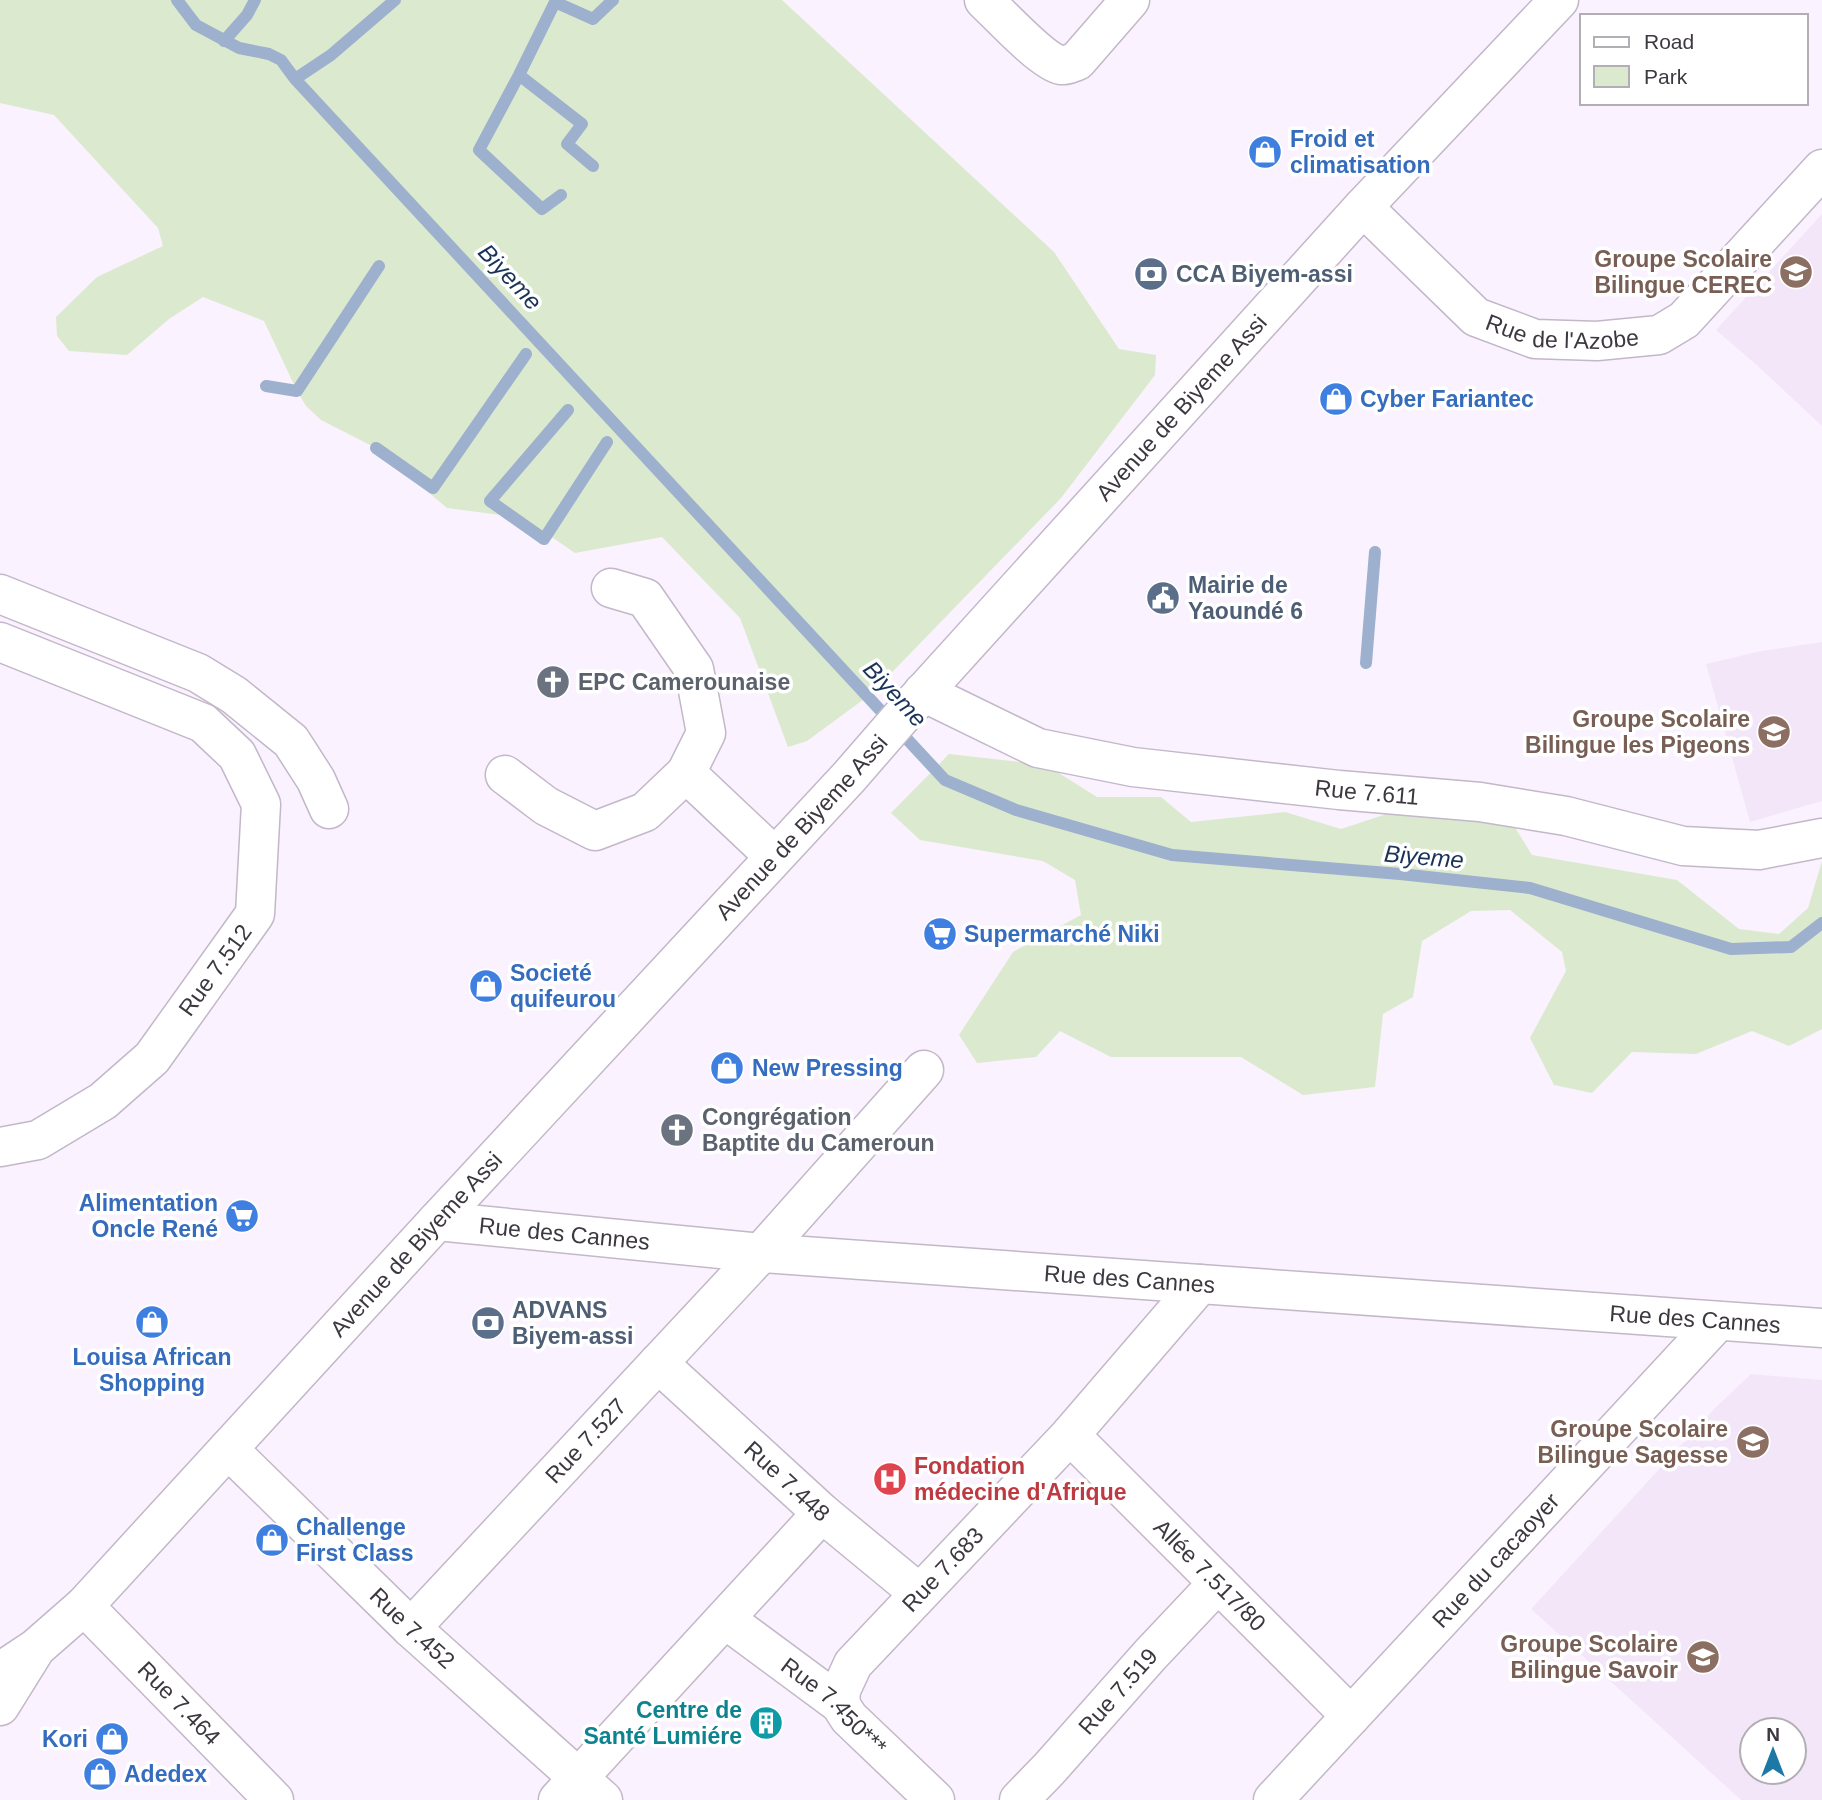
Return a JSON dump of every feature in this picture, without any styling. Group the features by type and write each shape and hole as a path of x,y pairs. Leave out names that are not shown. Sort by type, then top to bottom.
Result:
{"street":[{"path":"984,0 1033,47 1055,63 1064,66 1077,61 1130,0"},
{"name":"Avenue de Biyeme Assi","path":"0,1672 36,1648 84,1606 849,777 912,704 1363,207 1559,0"},
{"name":"Rue de l'Azobe","path":"1363,207 1476,317 1535,339 1597,341 1659,335 1684,320 1822,169"},
{"path":"505,775 546,806 595,831 645,812 686,773 706,733 694,669 645,598 611,588"},
{"path":"0,594 198,673 234,695 290,741 316,780 330,809"},
{"name":"Rue 7.512","path":"0,642 203,723 237,755 261,804 255,914 152,1058 103,1101 38,1140 0,1147"},
{"name":"Rue 7.611","path":"912,704 1038,748 1133,767 1480,802 1566,816 1683,846 1759,850 1822,838"},
{"path":"686,773 774,856"},
{"name":"Rue 7.527","path":"411,1628 761,1253 924,1070"},
{"name":"Rue des Cannes","path":"437,1221 761,1253 1822,1328"},
{"name":"Rue 7.683","path":"840,1704 841,1690 853,1664 1070,1435 1200,1284"},
{"name":"Rue du cacaoyer","path":"1273,1800 1718,1321"},
{"name":"Rue 7.448","path":"658,1363 822,1513 919,1593"},
{"name":"Allée 7.517/80","path":"1070,1435 1351,1716"},
{"name":"Rue 7.452","path":"228,1449 580,1793"},
{"path":"580,1793 725,1619 822,1513"},
{"name":"Rue 7.519","path":"1020,1800 1218,1583"},
{"name":"Rue 7.464","path":"84,1606 274,1800"},
{"name":"Rue 7.450***","path":"725,1619 840,1704 849,1718 935,1800"},
{"name":"Avenue de Biyeme Assi","path":"0,1706 36,1648"}],"shaded area":[{"name":"Groupe Scolaire Bilingue CEREC","path":"1822,214 1822,426 1716,330"},
{"name":"Groupe Scolaire Bilingue les Pigeons","path":"1822,642 1822,801 1750,822 1706,664 1761,651"},
{"name":"Groupe Scolaire Bilingue Savoir","path":"1751,1374 1822,1380 1822,1800 1741,1800 1531,1609 1716,1407"}],"green space":[{"path":"0,0 782,0 1054,252 1119,349 1156,355 1155,375 1061,498 871,694 807,741 788,747 740,618 662,537 575,553 524,518 447,508 376,448 321,420 306,406 264,321 203,297 169,319 127,355 69,351 57,336 56,317 97,277 163,246 158,228 54,115 0,103"},
{"path":"949,754 1046,765 1097,797 1161,797 1191,822 1285,812 1341,829 1414,805 1511,821 1532,855 1677,880 1739,929 1779,934 1808,908 1822,861 1822,1029 1789,1046 1752,1031 1696,1054 1632,1052 1592,1093 1554,1085 1530,1038 1566,971 1562,952 1510,910 1471,911 1422,941 1413,997 1383,1014 1375,1087 1303,1095 1241,1057 1111,1057 1060,1031 1036,1057 977,1063 959,1035 1013,952 1081,915 1075,880 1043,861 920,840 891,813"}],"waterway":[{"name":"Biyeme","path":"177,0 196,25 239,48 269,54 281,60 295,79 945,780 1016,810 1172,855 1530,888 1731,949 1791,947 1822,923"},
{"path":"224,41 247,15 255,0"},
{"path":"295,79 331,55 395,0"},
{"path":"561,195 542,209 479,150 555,2 593,19 613,0"},
{"path":"519,75 582,124 567,144 593,166"},
{"path":"266,386 297,391 379,266"},
{"path":"376,448 433,488 526,354"},
{"path":"568,410 490,501 544,539 607,442"},
{"path":"1366,663 1375,552"}],"place":[{"name":"Froid et climatisation","path":"1265,152"},
{"name":"Groupe Scolaire Bilingue CEREC","path":"1796,272"},
{"name":"CCA Biyem-assi","path":"1151,274"},
{"name":"Cyber Fariantec","path":"1336,399"},
{"name":"Mairie de Yaoundé 6","path":"1163,598"},
{"name":"EPC Camerounaise","path":"553,682"},
{"name":"Groupe Scolaire Bilingue les Pigeons","path":"1774,732"},
{"name":"Supermarché Niki","path":"940,934"},
{"name":"Societé quifeurou","path":"486,986"},
{"name":"New Pressing","path":"727,1068"},
{"name":"Congrégation Baptite du Cameroun","path":"677,1130"},
{"name":"Alimentation Oncle René","path":"242,1216"},
{"name":"Louisa African Shopping","path":"152,1322"},
{"name":"ADVANS Biyem-assi","path":"488,1323"},
{"name":"Groupe Scolaire Bilingue Sagesse","path":"1753,1442"},
{"name":"Fondation médecine d'Afrique","path":"890,1479"},
{"name":"Challenge First Class","path":"272,1540"},
{"name":"Groupe Scolaire Bilingue Savoir","path":"1703,1657"},
{"name":"Centre de Santé Lumiére","path":"766,1723"},
{"name":"Kori","path":"112,1739"},
{"name":"Adedex","path":"100,1774"}]}
